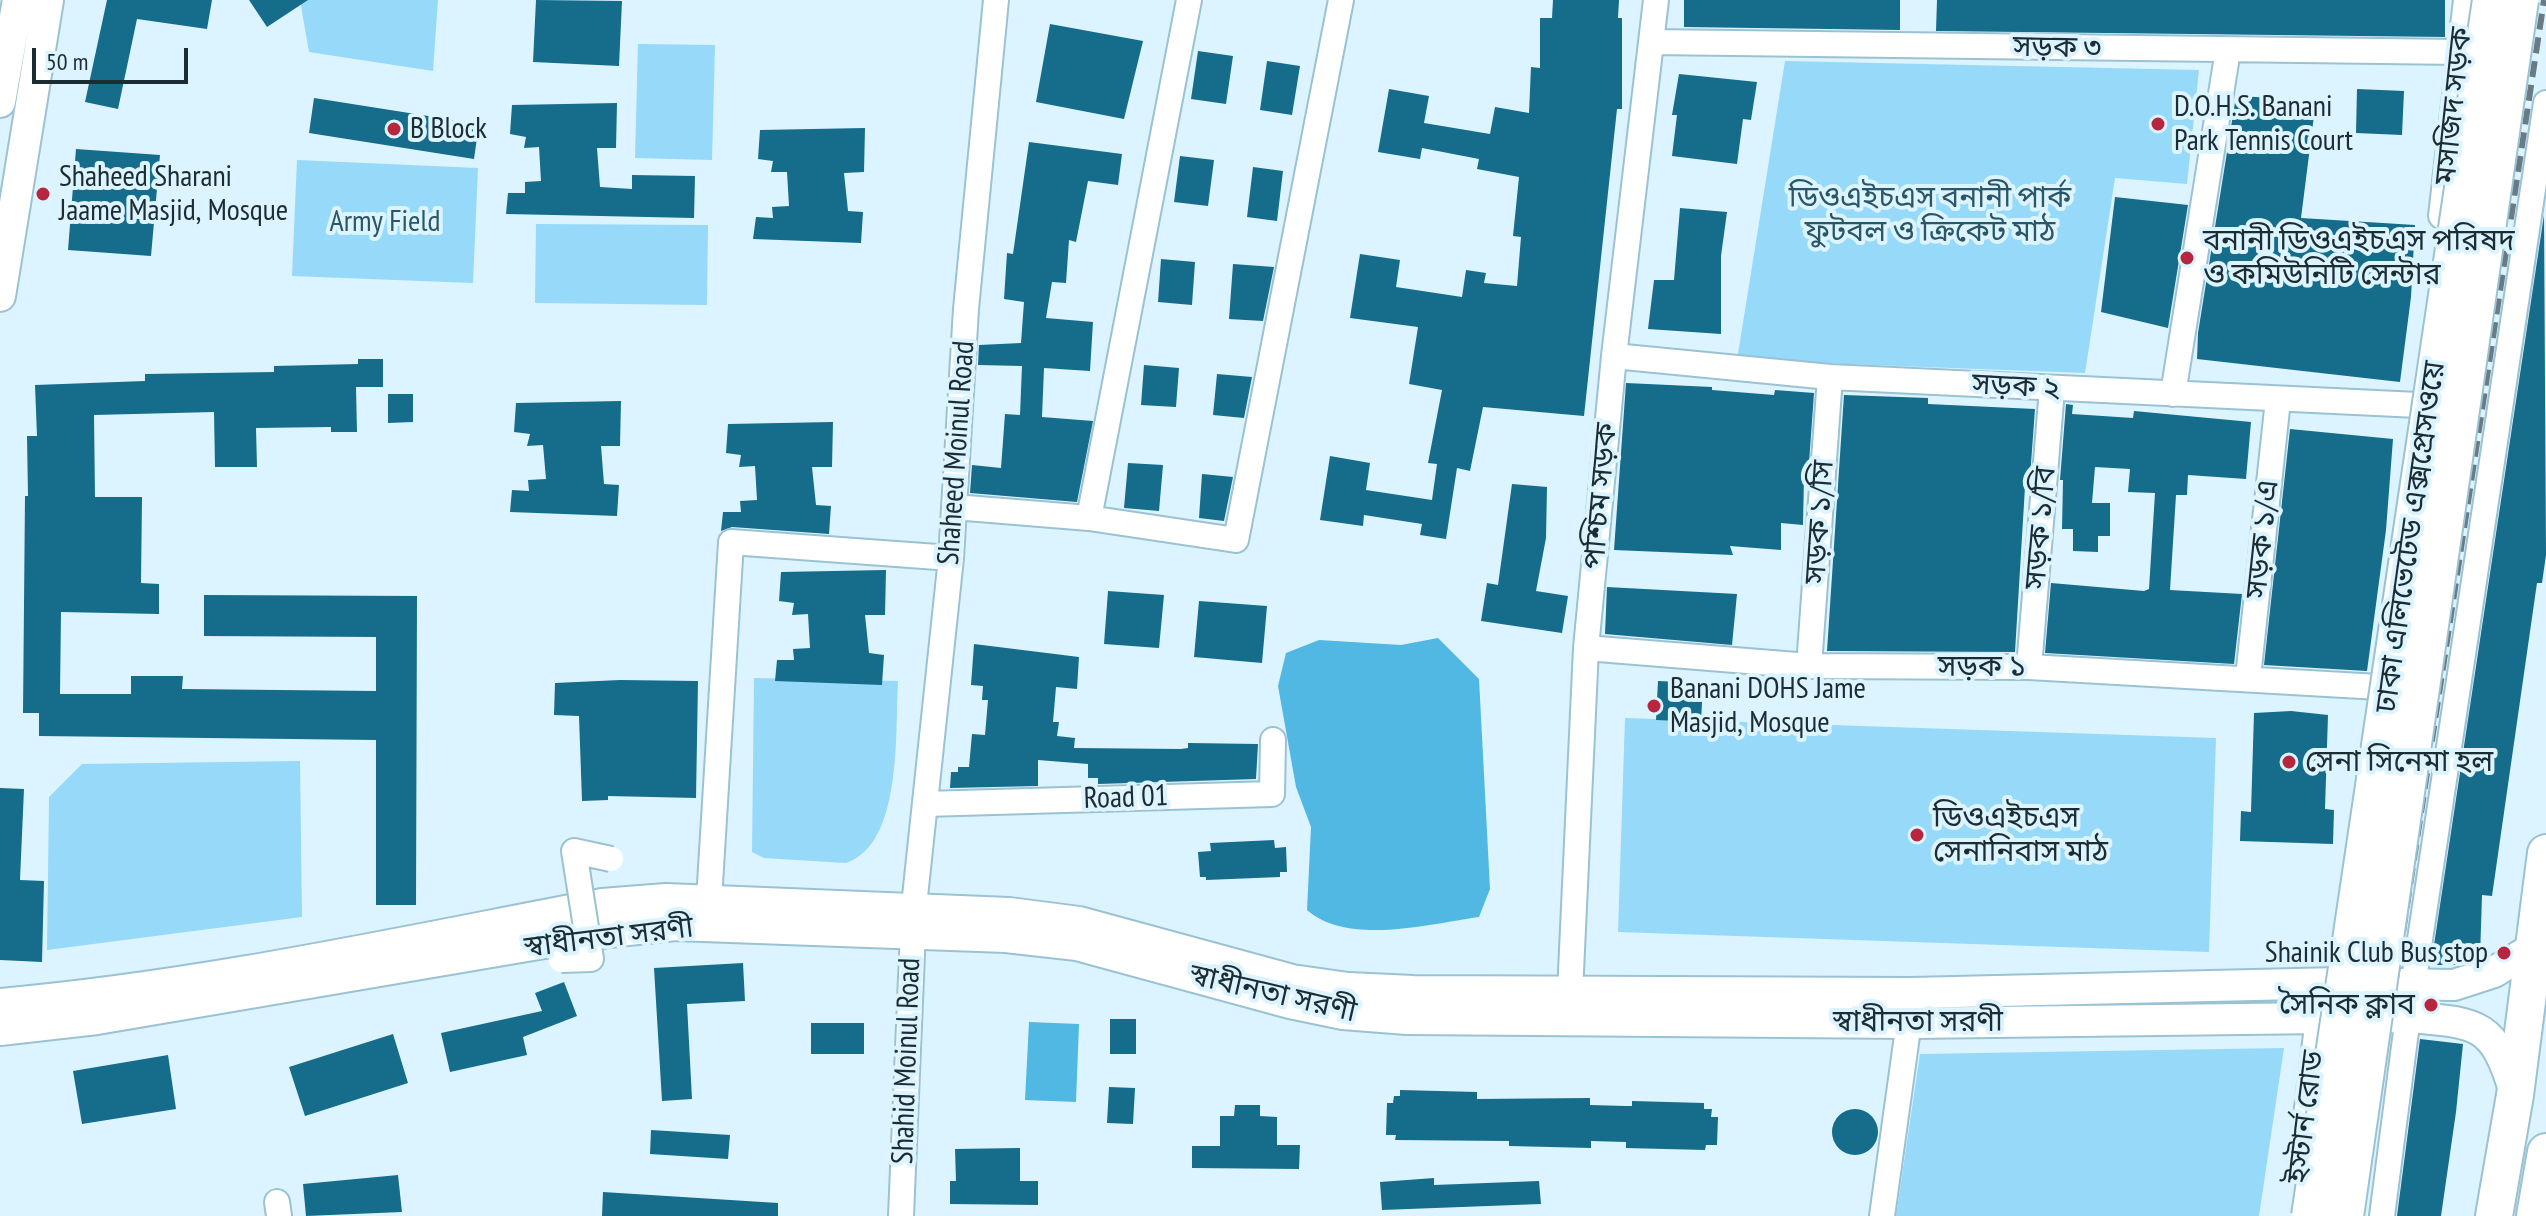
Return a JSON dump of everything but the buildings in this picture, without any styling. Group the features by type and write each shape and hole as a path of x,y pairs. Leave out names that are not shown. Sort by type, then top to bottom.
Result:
{"highway":[{"name":"ঢাকা এলিভেটেড এক্সপ্রেসওয়ে","path":"2310,1216 2491,0"},
{"name":"ঢাকা এলিভেটেড এক্সপ্রেসওয়ে","path":"2345,1216 2520,0"},
{"path":"2494,1216 2515,1095 2546,853"},
{"path":"2535,1216 2546,1152"}],"main road":[{"path":"0,102 18,0"},
{"path":"0,296 48,0"},
{"name":"স্বাধীনতা সরণী","path":"0,1004 96,996 218,978 602,904 666,899 709,900 913,920 1077,945 1290,1003 1343,1014 1407,1019 1911,1023 2409,1017 2457,1021 2488,1034 2506,1063 2515,1095"},
{"name":"স্বাধীনতা সরণী","path":"0,1030 97,1019 635,929 675,925 913,920 1079,922 1292,980 1348,988 1570,993 1911,993 2339,983 2454,985 2476,979 2533,948"}],"street":[{"name":"Shaheed Moinul Road","path":"913,920 951,558 966,309 996,0"},
{"path":"1089,518 1189,0"},
{"path":"954,507 1089,518 1236,540 1341,0"},
{"name":"পশ্চিম সড়ক","path":"1570,993 1586,648 1614,356 1656,0"},
{"name":"মসজিদ সড়ক","path":"2379,687 2418,405 2466,0"},
{"name":"সড়ক ৩","path":"1652,42 2461,52"},
{"path":"2173,394 2228,50"},
{"path":"2382,1216 2413,985 2546,103"},
{"name":"সড়ক ২","path":"1614,356 1830,377 2418,405"},
{"name":"সড়ক ১/সি","path":"1809,666 1830,377"},
{"name":"সড়ক ১/বি","path":"2029,667 2052,389"},
{"name":"সড়ক ১/এ","path":"2248,677 2278,400"},
{"path":"709,900 731,542 951,558"},
{"name":"সড়ক ১","path":"1586,648 1809,666 2029,667 2248,677 2379,687"},
{"name":"ইস্টার্ন রোড","path":"2294,1216 2326,1018 2339,983 2379,687"},
{"name":"Road 01","path":"925,804 1272,794 1273,740"},
{"path":"561,960 591,959 574,851 611,859"},
{"name":"Shahid Moinul Road","path":"901,1216 913,920"},
{"path":"1882,1216 1911,1023 1911,993"}],"green space":[{"path":"300,0 438,0 433,71 309,52"},
{"path":"638,44 715,45 712,160 635,158"},
{"name":"ডিওএইচএস বনানী পার্ক ফুটবল ও ক্রিকেট মাঠ","path":"1785,61 2199,70 2187,184 2115,178 2085,373 1737,360"},
{"name":"Army Field","path":"297,160 478,168 473,283 292,276"},
{"path":"536,224 708,225 707,305 535,303"},
{"path":"754,678 898,681 895,756 887,810 878,834 864,852 846,863 764,858 752,852"},
{"name":"ডিওএইচএস সেনানিবাস মাঠ","path":"1625,718 2216,738 2209,952 1618,932"},
{"path":"300,761 302,917 47,950 49,797 82,764"},
{"path":"2284,1048 2259,1216 1896,1216 1920,1054"}],"shaded area":[{"path":"1438,638 1479,679 1490,889 1479,917 1390,930 1344,927 1324,921 1307,910 1311,827 1296,787 1278,686 1286,653 1319,640 1401,645"},
{"path":"1029,1022 1079,1024 1076,1102 1025,1100"}],"tram line":[{"path":"2341,1216 2523,0"}],"railway":[{"path":"2360,1216 2544,0"}],"place":[{"name":"D.O.H.S. Banani Park Tennis Court","path":"2158,124"},
{"name":"B Block","path":"394,129"},
{"name":"Shaheed Sharani Jaame Masjid, Mosque","path":"43,194"},
{"name":"বনানী ডিওএইচএস পরিষদ ও কমিউনিটি সেন্টার","path":"2187,258"},
{"name":"Banani DOHS Jame Masjid, Mosque","path":"1654,706"},
{"name":"সেনা সিনেমা হল","path":"2289,762"},
{"name":"ডিওএইচএস সেনানিবাস মাঠ","path":"1917,835"},
{"name":"Shainik Club Bus stop","path":"2504,953"},
{"name":"সৈনিক ক্লাব","path":"2431,1005"}]}
